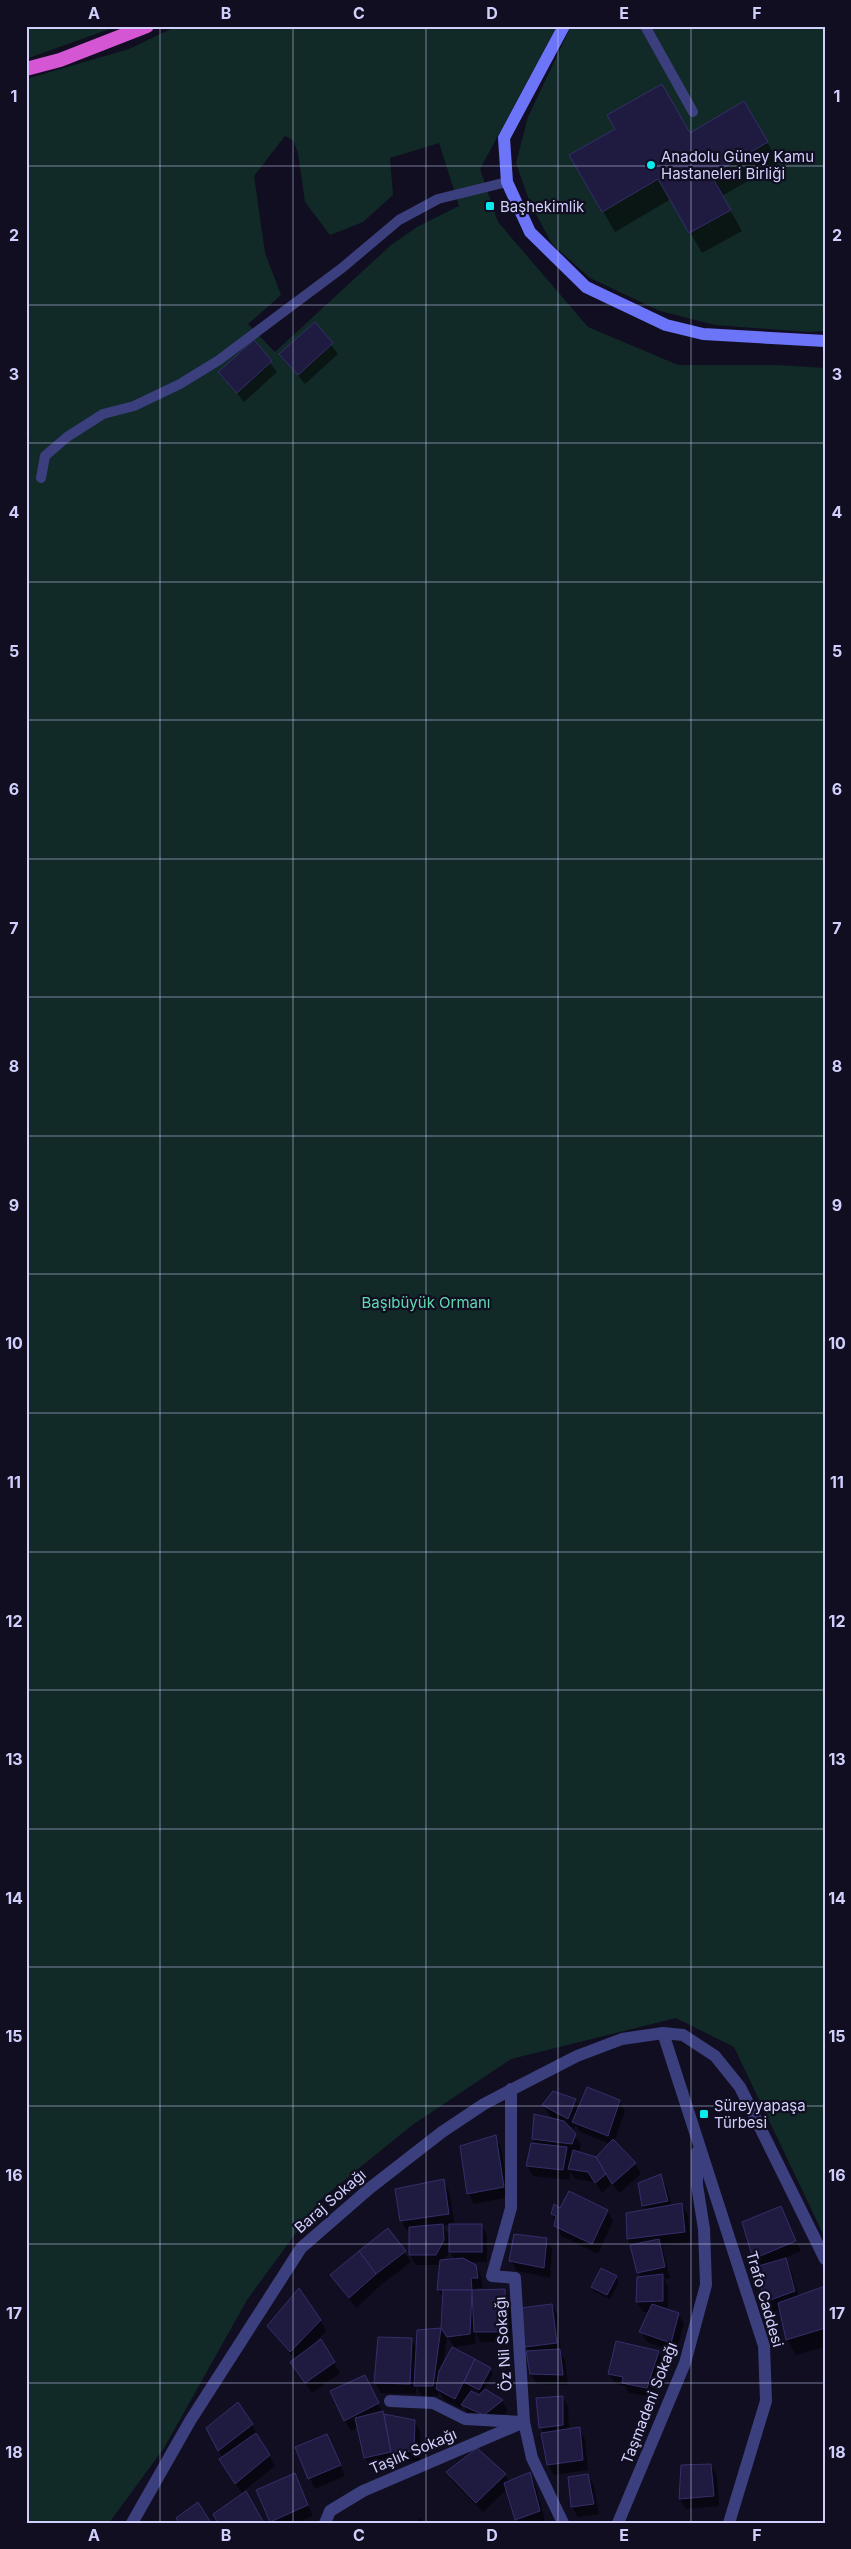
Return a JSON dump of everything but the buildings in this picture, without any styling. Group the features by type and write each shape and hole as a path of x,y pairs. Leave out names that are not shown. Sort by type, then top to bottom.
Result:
{"highway":[{"path":"26,69 60,60 147,26"}],"main road":[{"path":"564,26 504,138 507,182 530,232 586,287 666,325 703,334 825,341"}],"street":[{"name":"Baraj Sokağı","path":"132,2523 190,2421 301,2248 370,2188 442,2132 484,2104 577,2056 622,2039 663,2033 683,2035 715,2056 740,2087 825,2258"},
{"name":"Trafo Caddesi","path":"663,2033 764,2346 766,2401 730,2523"},
{"name":"Öz Nil Sokağı","path":"511,2089 510,2208 492,2276 515,2278 524,2422 532,2458 562,2523"},
{"name":"Taşmadeni Sokağı","path":"618,2523 685,2363 706,2285 704,2229 696,2185 698,2145"},
{"path":"390,2401 434,2403 465,2419 524,2422"},
{"name":"Taşlık Sokağı","path":"325,2523 330,2511 362,2490 524,2422"}],"lane":[{"path":"645,26 693,112"},
{"path":"41,478 45,456 67,437 103,414 134,406 180,384 219,360 342,268 399,220 438,199 507,182"}],"green space":[{"path":"26,26 118,26 26,59"},
{"name":"Başıbüyük Ormanı","path":"177,26 557,26 480,169 498,222 588,327 678,365 777,365 825,368 825,2238 734,2047 676,2018 511,2059 411,2126 320,2200 247,2300 164,2448 109,2523 26,2523 26,446 30,438 26,436 26,79 129,49","holes":["285,136 293,140 298,153 305,202 330,235 363,222 393,195 390,158 439,143 459,206 417,227 391,245 275,352 248,324 281,295 265,253 254,176"]},
{"path":"571,26 825,26 825,331 809,332 715,325 660,311 590,278 552,244 530,203 516,163 528,117"}],"place":[{"name":"Anadolu Güney Kamu Hastaneleri Birliği","path":"651,165"},
{"name":"Başhekimlik","path":"490,206"},
{"name":"Süreyyapaşa Türbesi","path":"704,2114"}]}
